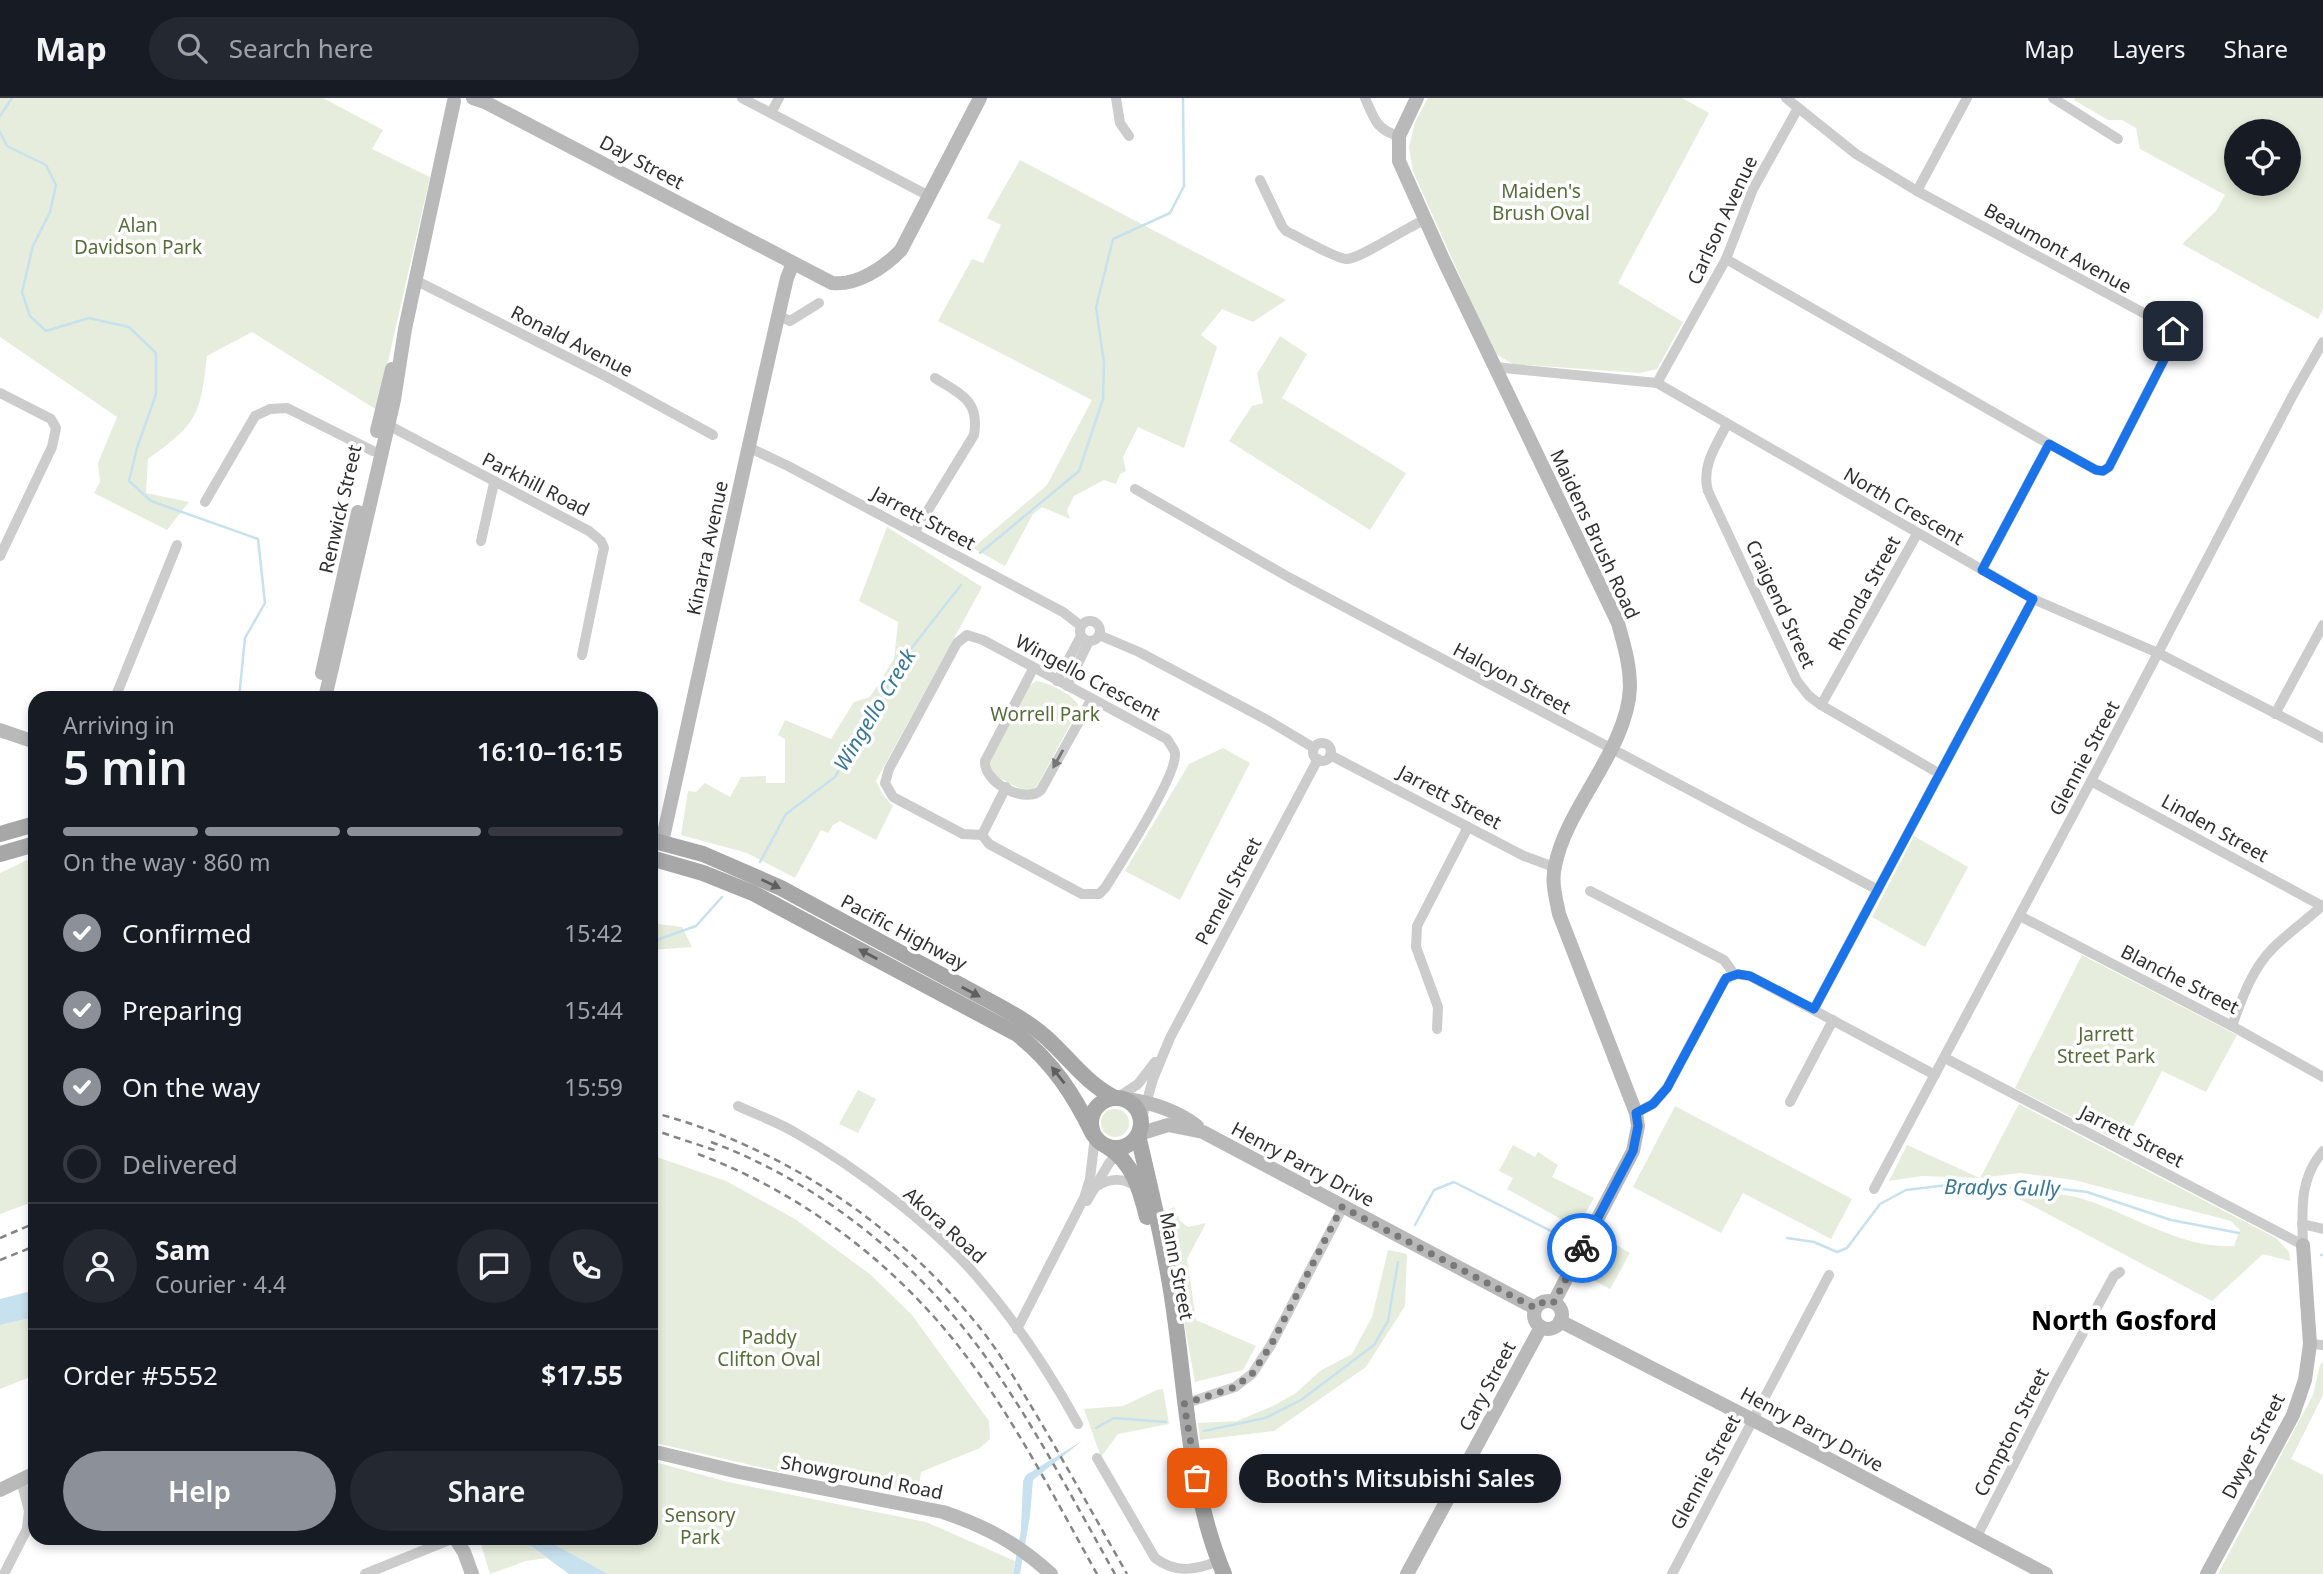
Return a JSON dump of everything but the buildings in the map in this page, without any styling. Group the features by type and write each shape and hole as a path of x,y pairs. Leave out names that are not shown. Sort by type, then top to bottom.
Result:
{"main road":[{"path":"0,834 28,826"},
{"name":"Pacific Highway","path":"658,842 703,854 781,888 1026,1021 1091,1083 1119,1098"},
{"path":"658,843 667,852 725,873 753,892"},
{"path":"0,854 28,846"},
{"name":"Pacific Highway","path":"658,860 753,892 1017,1034 1037,1051 1062,1080 1108,1143"},
{"path":"1119,1098 1103,1101 1095,1110 1091,1122 1108,1143 1139,1130"},
{"name":"Mann Street","path":"1119,1098 1138,1110 1139,1130 1172,1296 1184,1404 1201,1503 1221,1567"},
{"name":"Mann Street","path":"1108,1143 1133,1174 1140,1191 1175,1373 1184,1404"}],"street":[{"name":"Day Street","path":"473,98 832,283 845,285 891,260 901,250 980,98"},
{"path":"742,98 929,196"},
{"path":"771,113 779,98"},
{"path":"1116,98 1120,123 1129,136"},
{"path":"1365,98 1379,126 1388,133 1399,136 1417,98"},
{"name":"Beaumont Avenue","path":"1726,259 2096,470 2103,471 2109,467 2173,342 2173,331 2164,324 1917,191 1856,153 1786,98"},
{"path":"1917,191 1968,98"},
{"path":"2054,98 2118,139"},
{"name":"Renwick Street","path":"318,691 357,517 384,423 389,378 405,329 457,99"},
{"name":"Carlson Avenue","path":"1657,383 1726,259 1753,189 1798,108"},
{"name":"Maidens Brush Road","path":"1399,136 1399,162 1494,367 1618,623 1629,660 1630,690 1625,712 1610,750 1570,826 1554,867 1554,889 1559,914 1636,1113"},
{"path":"1260,180 1286,231 1342,258 1356,258 1409,226 1425,220"},
{"name":"Kinarra Avenue","path":"658,833 723,571 778,315 793,263"},
{"name":"Ronald Avenue","path":"415,280 607,377 713,435"},
{"path":"778,315 790,321 819,303"},
{"name":"Glennie Street","path":"1874,1189 2323,342"},
{"name":"North Crescent","path":"1494,367 1657,383 2033,599 2158,653 2323,738"},
{"path":"914,533 974,435 977,419 972,405 964,397 935,378"},
{"path":"0,393 51,419 56,428 52,447 0,556"},
{"path":"205,502 255,415 270,409 287,408 376,453"},
{"name":"Parkhill Road","path":"384,423 494,483 570,520 601,541 604,548 582,654"},
{"name":"Craigend Street","path":"1727,424 1707,465 1705,479 1708,491 1797,681 1809,696 1821,705 1940,774"},
{"path":"1982,570 2049,444"},
{"name":"Jarrett Street","path":"748,447 1063,612 1084,634 1088,621 1094,622 1098,626 1099,635 1139,652 1246,708 1314,748"},
{"name":"Renwick Street","path":"327,691 351,593 376,453"},
{"path":"481,541 494,483"},
{"name":"Halcyon Street","path":"1135,489 1290,578 1878,890"},
{"path":"320,682 332,650 343,604 351,593 349,578 356,544 357,517"},
{"name":"Rhonda Street","path":"1821,705 1917,534"},
{"path":"119,691 177,545"},
{"path":"1814,1009 2033,599"},
{"path":"2275,714 2323,625"},
{"path":"1062,684 1084,634 1094,640 1099,635"},
{"name":"Wingello Crescent","path":"967,635 983,640 1033,669 1167,739 1175,752 1174,766 1145,823 1099,894 1082,894 989,844 982,835 963,834 893,797 885,783 889,769 957,643 967,635"},
{"path":"1033,669 985,761 987,774 1006,788 1028,797 1035,796 1041,790 1091,700"},
{"path":"0,730 28,740"},
{"path":"1318,744 1327,744 1331,755 1325,760 1318,759 1314,756 1314,748 1318,744"},
{"name":"Jarrett Street","path":"1331,755 1531,860 1554,867"},
{"name":"Pemell Street","path":"1139,1130 1153,1079 1170,1038 1318,759"},
{"name":"Linden Street","path":"2091,781 2322,906"},
{"path":"982,835 1006,788"},
{"path":"1437,1029 1438,1007 1416,947 1417,926 1468,827"},
{"path":"1590,891 1724,960 1734,974"},
{"path":"2232,1026 2245,990 2257,968 2272,949 2322,906"},
{"name":"Blanche Street","path":"2020,916 2232,1026 2323,1077"},
{"path":"1554,1302 1633,1151 1638,1126 1636,1113 1661,1097 1724,981 1734,974 1750,976 1935,1075"},
{"path":"1790,1102 1833,1020"},
{"name":"Pemell Street","path":"1119,1098 1142,1079 1170,1038"},
{"name":"Jarrett Street","path":"1945,1058 2303,1245"},
{"name":"Henry Parry Drive","path":"1119,1098 1146,1103 1186,1118 1203,1132 1535,1308"},
{"name":"Akora Road","path":"738,1106 795,1132 854,1171 925,1225 978,1278 1036,1354 1078,1424"},
{"name":"Henry Parry Drive","path":"1139,1130 1168,1125 1203,1132"},
{"path":"1017,1329 1075,1219 1109,1163 1108,1143"},
{"path":"1075,1219 1090,1179 1108,1143"},
{"path":"2303,1245 2304,1187 2313,1164 2323,1151"},
{"path":"1097,1186 1108,1180 1121,1180 1131,1183 1140,1191"},
{"path":"1184,1404 1235,1387 1252,1374 1271,1345 1342,1207"},
{"path":"2302,1224 2323,1230"},
{"name":"Dwyer Street","path":"2207,1574 2293,1415 2316,1345 2303,1245"},
{"name":"Compton Street","path":"1976,1538 2054,1385 2114,1276 2120,1272"},
{"name":"Glennie Street","path":"1676,1573 1829,1275"},
{"path":"1546,1300 1554,1302 1560,1308 1560,1321 1554,1327 1541,1327 1535,1321 1535,1308 1546,1300"},
{"name":"Henry Parry Drive","path":"1560,1321 2046,1574"},
{"name":"Cary Street","path":"1407,1574 1541,1327"},
{"name":"Showground Road","path":"658,1453 738,1472 943,1512 1010,1541 1051,1574"},
{"path":"1097,1458 1155,1558 1162,1565 1184,1572 1221,1567"},
{"path":"0,1490 28,1476"},
{"path":"21,1480 28,1507"},
{"path":"4,1574 27,1529 28,1520"},
{"path":"365,1574 438,1545"},
{"path":"460,1545 472,1574"}],"green space":[{"name":"Alan Davidson Park","path":"0,98 323,98 383,130 372,149 430,177 377,410 252,332 207,356 202,392 194,416 177,436 148,459 146,493 189,502 167,530 94,493 100,482 98,463 117,417 0,337"},
{"name":"Maiden's Brush Oval","path":"1428,98 1682,98 1709,113 1618,283 1683,322 1657,369 1640,373 1513,364 1494,353 1413,171 1409,147 1415,122"},
{"path":"2075,98 2323,98 2323,309 2318,319 2182,244 2216,211 2224,196 2301,196 2301,119 2224,119 2224,194 2140,149 2136,128 2122,120 2108,120 2074,100"},
{"path":"1020,160 1286,300 1253,322 1222,309 1201,335 1217,347 1184,448 1138,427 1123,457 1126,471 1120,474 1116,484 1104,480 1074,496 1067,510 1070,519 1042,507 1033,514 1005,566 973,548 1047,485 1092,400 938,321 972,259 983,263 1001,225 987,218"},
{"path":"1280,336 1307,354 1282,398 1406,473 1370,530 1229,441 1252,406 1263,403 1257,374"},
{"path":"887,527 982,587 876,781 893,806 876,840 840,821 833,825 828,833 821,830 795,878 747,853 681,835 688,791 696,792 705,783 730,797 741,777 766,776 766,783 785,783 785,739 778,735 785,720 831,739 854,702 870,697 894,659 898,622 859,601"},
{"name":"Worrell Park","path":"1036,681 1059,689 1078,704 1076,714 1037,786 1030,791 993,775 990,761 1028,687"},
{"path":"1223,748 1250,763 1180,900 1125,871 1189,764"},
{"path":"1914,836 1968,867 1925,947 1872,917"},
{"path":"28,859 28,1204 0,1214 0,873"},
{"path":"658,924 682,927 692,947 658,949"},
{"name":"Jarrett Street Park","path":"2082,955 2237,1035 2206,1092 2162,1071 2124,1144 2015,1088"},
{"path":"858,1090 876,1099 858,1133 839,1124"},
{"path":"2019,1104 2276,1238 2289,1252 2290,1261 2263,1254 2212,1301 2012,1195 2049,1194 2077,1197 2177,1237 2215,1246 2234,1246 2240,1230 2231,1221 2074,1180 2020,1173 1980,1178"},
{"path":"1675,1106 1852,1199 1831,1239 1743,1193 1721,1233 1633,1187"},
{"path":"1115,1109 1125,1113 1129,1123 1125,1133 1115,1137 1105,1133 1101,1123 1105,1113"},
{"path":"1513,1145 1535,1157 1538,1152 1558,1165 1552,1177 1594,1198 1577,1228 1507,1189 1513,1178 1499,1171"},
{"path":"1907,1145 1980,1178 1922,1176 1889,1181"},
{"name":"Paddy Clifton Oval","path":"658,1157 726,1181 795,1219 871,1275 912,1315 989,1421 990,1439 980,1448 921,1472 918,1491 794,1475 658,1444"},
{"path":"1174,1207 1180,1221 1188,1227 1206,1223 1187,1259 1196,1320 1256,1346 1243,1370 1195,1382 1164,1213"},
{"path":"1613,1243 1630,1253 1610,1289 1593,1280"},
{"path":"1388,1250 1407,1254 1405,1306 1366,1367 1274,1431 1200,1440 1198,1423 1237,1421 1273,1406 1296,1393 1320,1371 1352,1354 1372,1317"},
{"path":"28,1319 28,1378 0,1389 0,1325"},
{"path":"2323,1361 2323,1395 2291,1459 2323,1475 2323,1574 2218,1574 2313,1395"},
{"path":"1163,1389 1169,1424 1118,1434 1101,1457 1084,1409 1123,1406"},
{"name":"Sensory Park","path":"658,1463 728,1482 926,1522 1015,1561 1013,1574 608,1574 556,1545 658,1545"},
{"path":"481,1545 529,1545 547,1558 526,1561 490,1574"}],"water":[{"path":"28,1292 28,1319 0,1325 0,1299"},
{"path":"1082,1441 1033,1480 1020,1574 1013,1574 1021,1530 1023,1481 1026,1475"},
{"path":"530,1545 556,1545 608,1574 569,1574"}],"waterway":[{"path":"0,116 12,98"},
{"name":"Wingello Creek","path":"980,553 1079,471 1103,399 1104,363 1096,307 1113,239 1170,213 1184,186 1183,98"},
{"path":"0,132 7,146 46,165 56,185 50,212 33,246 22,292 30,316 46,331 89,318 129,327 156,353 156,394 137,448 129,481 151,501 258,539 265,603 245,638 240,691"},
{"name":"Wingello Creek","path":"760,862 786,814 835,777 906,655 961,585"},
{"name":"Wingello Creek","path":"658,940 696,926 722,897"},
{"name":"Bradys Gully","path":"1415,1225 1434,1190 1454,1182 1569,1240"},
{"name":"Bradys Gully","path":"1787,1238 1814,1242 1837,1252 1847,1248 1880,1204 1906,1190 1948,1185 1976,1189 2037,1186 2087,1192 2171,1220 2239,1233"},
{"name":"Bradys Gully","path":"1204,1431 1265,1418 1301,1400 1374,1345 1388,1321 1398,1262"},
{"name":"Bradys Gully","path":"1096,1428 1114,1418 1166,1422"}],"railway":[{"path":"658,1114 698,1126 788,1166 870,1220 943,1286 976,1323 1010,1371 1127,1574"},
{"path":"658,1131 717,1151"},
{"path":"711,1142 793,1180 831,1205 901,1261 933,1293 963,1327 1024,1414 1115,1574"},
{"path":"698,1154 736,1170 810,1210 844,1234 908,1289 963,1352 1000,1405 1034,1460 1097,1574"},
{"path":"0,1238 28,1226"},
{"path":"0,1260 28,1249"}],"way so far":[{"path":"1197,1478 1184,1404 1235,1387 1252,1374 1271,1345 1342,1207 1535,1308 1546,1300 1554,1302 1582,1248"}],"place":[{"name":"Booth's Mitsubishi Sales","path":"1197,1478"}],"district":[{"name":"North Gosford","path":"2124,1321"}],"route":[{"path":"1582,1248 1633,1151 1638,1126 1636,1113 1661,1097 1726,978 1738,974 1750,976 1814,1009 2033,599 1982,570 2049,444 2096,470 2103,471 2109,467 2173,342 2173,331"}]}
